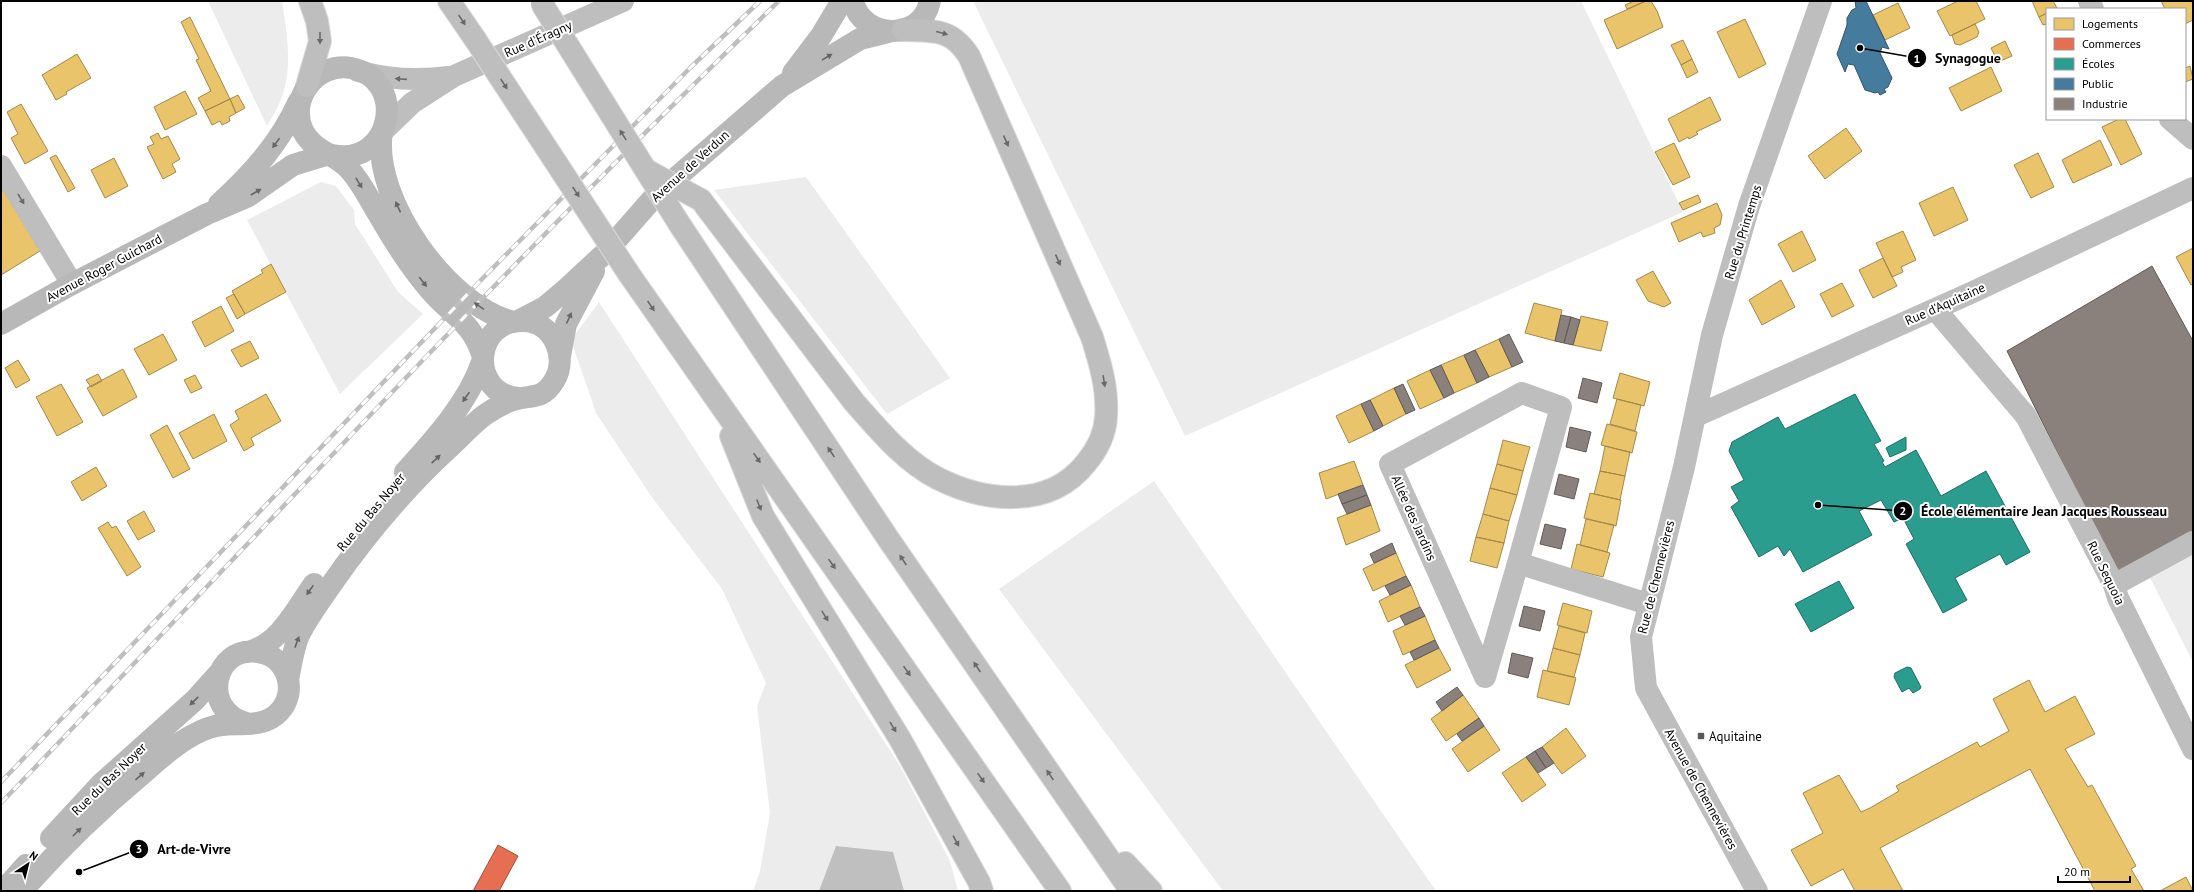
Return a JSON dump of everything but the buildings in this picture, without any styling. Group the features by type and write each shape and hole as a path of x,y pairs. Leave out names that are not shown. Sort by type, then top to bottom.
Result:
{"main road":[{"path":"310,1 317,21 320,41 304,91 299,115 304,133 316,147 330,154 344,157 362,152 373,145 383,131"},
{"path":"449,1 629,274 1060,891"},
{"name":"Rue d'Éragny","path":"383,131 412,104 454,76 623,1"},
{"name":"Avenue de Verdun","path":"782,86 821,36 842,1"},
{"path":"644,168 701,200 854,402 882,433 908,458 935,477 960,488 1002,498 1022,498 1044,493 1060,486 1080,471 1092,456 1101,438 1106,418 1104,377 1092,337 969,56 957,40 945,33 895,31 873,28 866,23 856,11 853,1"},
{"name":"Avenue de Verdun","path":"516,322 553,300 605,253 655,196 715,142 782,86 854,42 871,35 895,31 917,23 922,18 930,1"},
{"name":"Rue du Printemps","path":"1684,468 1696,416 1707,353 1749,206 1820,1"},
{"path":"541,3 680,225 887,537 1131,891"},
{"path":"304,91 316,77 327,71 345,68 357,70 373,79 384,94 388,112 383,131 381,157 386,180 406,224 427,258 454,287 479,307 498,318 516,322 531,322 546,330 557,344 560,356 558,373 549,387 534,396 518,398 502,394 492,385 485,374 474,334 463,321 430,290 400,251 355,176 330,154"},
{"name":"Rue d'Éragny","path":"357,70 377,76 405,80 454,76"},
{"name":"Avenue Roger Guichard","path":"207,214 267,156 282,135 304,91"},
{"path":"2171,120 2193,139"},
{"name":"Avenue Roger Guichard","path":"1,324 72,284 207,214 259,190 293,165 330,154"},
{"path":"1,166 72,284"},
{"name":"Rue d'Aquitaine","path":"1696,416 1935,308 2193,188"},
{"name":"Avenue de Verdun","path":"560,356 564,330 568,320 605,253"},
{"name":"Rue Sequoia","path":"1935,308 2026,416 2114,585 2118,598 2193,749"},
{"path":"482,359 485,345 492,334 502,326 516,322"},
{"name":"Rue du Bas Noyer","path":"248,652 265,645 282,629 353,531 426,448 463,401 474,383 482,359"},
{"name":"Allée des Jardins","path":"1522,393 1561,406 1518,563 1485,677 1390,464 1522,393"},
{"name":"Rue du Bas Noyer","path":"288,680 296,643 305,625 376,523 407,488 476,422 495,408 518,398"},
{"path":"719,404 763,516 900,739 979,882 982,891"},
{"name":"Rue de Chennevières","path":"1646,688 1641,637 1648,604 1684,468"},
{"path":"2114,585 2193,542"},
{"path":"1518,563 1648,604"},
{"path":"248,652 260,652 271,656 280,664 288,680 288,697 279,713 264,722 246,723 230,715 219,701 217,689 220,672 232,658 248,652"},
{"name":"Rue du Bas Noyer","path":"3,891 101,784 195,700 220,672"},
{"name":"Avenue de Chennevières","path":"1646,688 1756,891"},
{"name":"Rue du Bas Noyer","path":"22,891 79,829 179,743 207,728 220,725 246,723"},
{"path":"1072,807 1151,891"}],"shaded area":[{"path":"208,1 282,1 288,50 287,75 280,102 267,126"},
{"path":"973,1 1581,1 1683,212 1185,436"},
{"path":"806,177 950,378 887,414 714,190"},
{"path":"321,182 336,186 354,210 355,224 398,292 423,314 340,394 247,220"},
{"path":"599,302 900,766 950,861 958,891 753,891 760,871 770,813 757,706 766,683 722,589 651,496 596,413 571,340"},
{"path":"1154,481 1436,891 1223,891 999,589"},
{"path":"2193,546 2193,662 2145,568"},
{"path":"836,846 893,852 904,891 819,891"}],"railway":[{"path":"1,782 482,279 690,68 760,1"},
{"path":"1,803 483,298 679,99 779,1"}],"place":[{"name":"Synagogue","path":"1860,48"},
{"name":"École élémentaire Jean Jacques Rousseau","path":"1818,505"},
{"name":"Aquitaine","path":"1701,736"},
{"name":"Art-de-Vivre","path":"79,872"}]}
